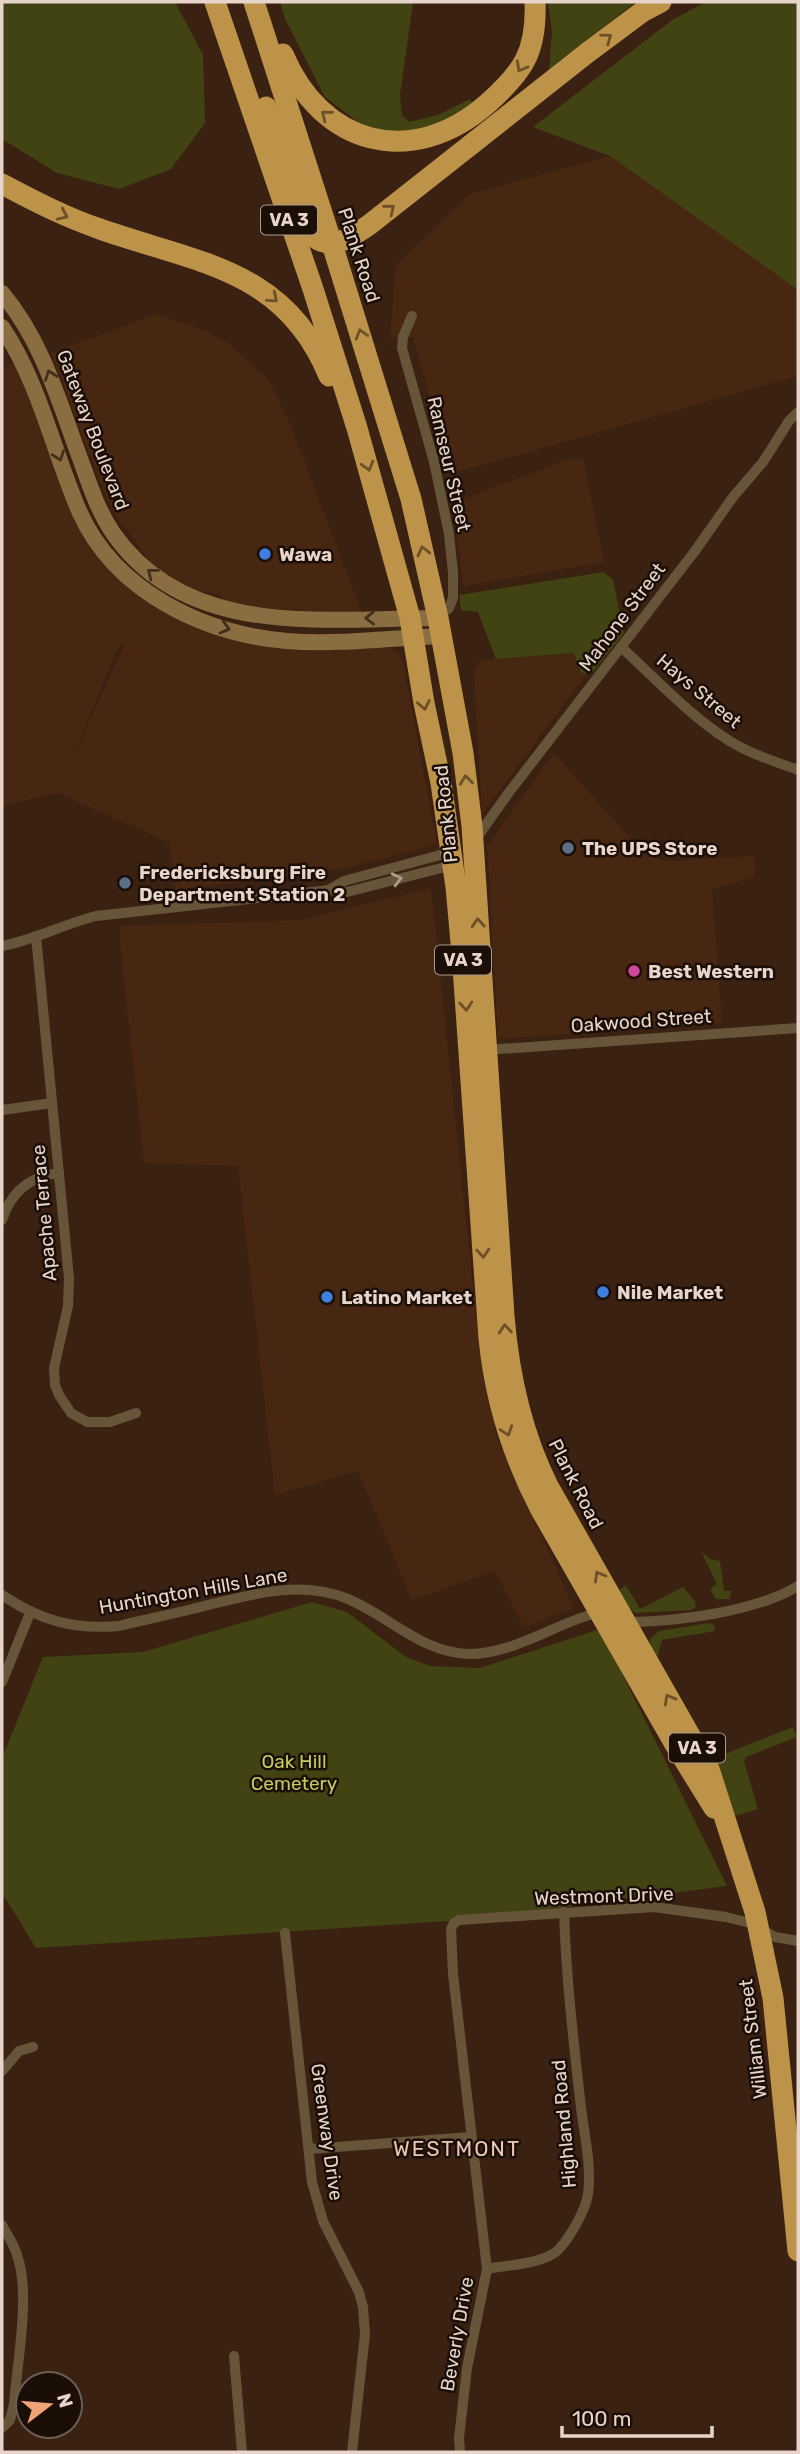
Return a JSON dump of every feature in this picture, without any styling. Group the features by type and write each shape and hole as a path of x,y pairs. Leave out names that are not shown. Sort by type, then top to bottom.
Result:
{"highway":[{"path":"256,2 267,17 292,75 308,100 329,119 353,132 376,139 402,141 429,137 460,125 512,82 524,64 530,48 536,2"},
{"name":"Plank Road","path":"256,2 402,466 440,627 463,753 473,842 507,1350 518,1409 548,1486 626,1623"},
{"path":"217,7 237,26 314,237 321,243 332,244 369,225 587,53 642,12 661,2"},
{"name":"Plank Road","path":"217,7 313,289 357,428 412,627 452,859 462,953 491,1359 501,1415 532,1492 599,1612"},
{"path":"2,184 71,219 210,263 253,283 282,306 311,340 338,399 357,428"},
{"path":"472,1093 479,1108 491,1116"},
{"path":"475,1145 485,1149 495,1177"},
{"name":"William Street","path":"599,1612 680,1753 727,1827"},
{"name":"William Street","path":"626,1623 709,1769 760,1930 773,1998 798,2251"}],"street":[{"name":"Gateway Boulevard","path":"2,293 29,329 44,358 98,508 121,544 150,573 188,595 252,615 440,627"},
{"name":"Ramseur Street","path":"412,316 403,337 402,348 439,481 453,573 453,598 440,627"},
{"name":"Gateway Boulevard","path":"2,327 34,387 89,530 110,558 139,586 164,604 188,615 217,626 270,639 313,642 412,627"},
{"name":"Mahone Street","path":"452,859 473,842 695,551 733,497 763,462 789,421 798,412"},
{"name":"Hays Street","path":"621,647 711,728 754,754 798,770"},
{"path":"2,946 71,923 112,914 330,890 346,892 452,859"},
{"name":"Apache Terrace","path":"36,936 69,1294 54,1368 55,1385 71,1413 87,1422 110,1422 136,1413"},
{"name":"Oakwood Street","path":"486,1050 798,1028"},
{"path":"2,1110 52,1103"},
{"path":"2,1220 12,1198 20,1189 39,1177 59,1173"},
{"path":"599,1612 626,1623 693,1617 757,1604 798,1586"},
{"name":"Huntington Hills Lane","path":"2,1595 44,1619 82,1626 110,1627 270,1591 309,1589 348,1598 432,1646 469,1654 497,1649 599,1612"},
{"path":"2,1682 30,1613"},
{"name":"Westmont Drive","path":"451,1929 459,1920 654,1907 750,1923 775,1937 798,1941"},
{"name":"Highland Road","path":"486,2269 552,2255 559,2249 586,2203 586,2147 567,1985 565,1912"},
{"name":"Beverly Drive","path":"451,1929 453,1974 486,2269 467,2368 459,2438 460,2452"},
{"name":"Greenway Drive","path":"285,1933 312,2182 319,2211 359,2292 363,2307 365,2334 352,2452"},
{"path":"2,2071 19,2051 33,2047"},
{"path":"309,2149 471,2137"},
{"path":"2,2225 17,2253 22,2277 14,2404 10,2420 2,2428"},
{"path":"234,2356 242,2452"}],"shaded area":[{"path":"610,156 798,290 798,376 451,474 413,337 390,338 396,265 470,194"},
{"path":"157,314 209,332 228,343 269,380 291,426 362,613 294,614 221,600 220,595 192,589 155,568 116,516 51,353"},
{"path":"16,363 88,538 179,619 389,648 399,655 403,662 437,845 341,869 176,890 169,843 58,793 2,806 2,368","holes":["124,645 71,762 116,651"]},
{"path":"583,458 604,562 464,586 452,503 567,460"},
{"path":"574,653 581,674 587,674 482,814 474,672 480,660"},
{"path":"554,753 644,854 668,861 754,856 755,877 712,889 722,1023 498,1039 487,846"},
{"path":"431,888 475,1305 496,1435 574,1608 524,1627 495,1571 412,1600 358,1471 275,1495 238,1166 144,1163 120,926 302,920"}],"green space":[{"path":"2,2 175,2 203,55 205,123 171,169 119,189 57,173 2,139"},
{"path":"280,2 413,2 400,95 402,115 409,122 438,115 470,99 472,105 424,132 402,133 365,127 325,97 285,19"},
{"path":"548,2 636,2 549,69 552,32"},
{"path":"706,2 798,2 798,290 610,156 533,127 672,20"},
{"path":"604,572 613,580 624,633 594,671 581,674 574,653 496,659 478,612 461,610 459,595"},
{"path":"701,1551 710,1559 720,1561 724,1591 731,1591 730,1599 716,1599 710,1589 717,1584"},
{"path":"626,1585 640,1609 683,1587 695,1601 696,1607 691,1610 635,1613 628,1609 618,1591"},
{"name":"Oak Hill Cemetery","path":"312,1602 347,1612 406,1657 430,1666 480,1668 600,1629 727,1886 464,1920 36,1948 2,1893 2,1758 43,1657 143,1652"},
{"path":"709,1623 714,1625 715,1631 662,1640 656,1662 650,1650 650,1639 659,1631"},
{"path":"793,1727 797,1737 746,1757 744,1761 758,1809 735,1816 704,1747 716,1741 722,1755"}],"place":[{"name":"Wawa","path":"265,554"},
{"name":"The UPS Store","path":"568,848"},
{"name":"Fredericksburg Fire Department Station 2","path":"125,883"},
{"name":"Best Western","path":"634,971"},
{"name":"Nile Market","path":"603,1292"},
{"name":"Latino Market","path":"327,1297"}],"district":[{"name":"WESTMONT","path":"457,2148"}]}
